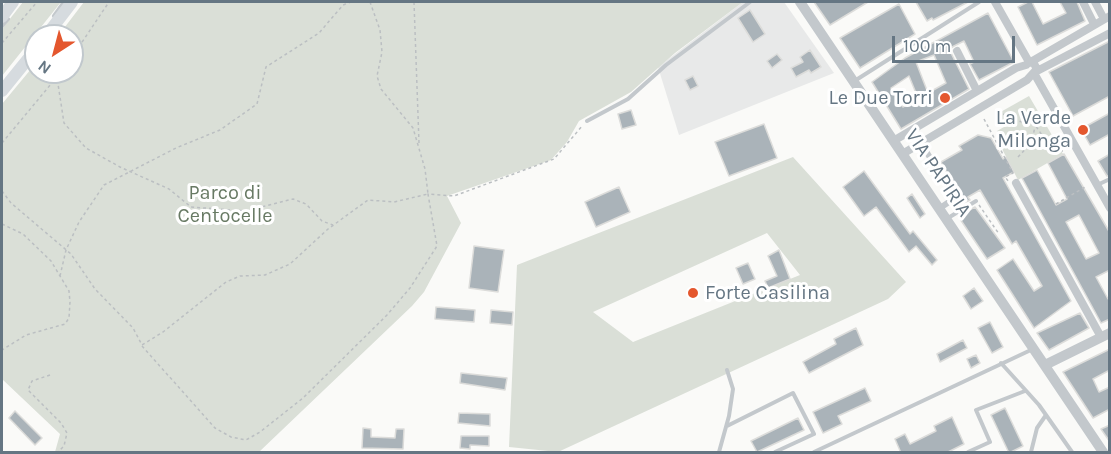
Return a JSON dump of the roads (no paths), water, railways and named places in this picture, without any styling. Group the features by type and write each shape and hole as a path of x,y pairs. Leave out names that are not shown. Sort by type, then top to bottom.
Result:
{"main road":[{"path":"2,16 13,2"},
{"path":"55,24 72,2"},
{"path":"2,91 24,64"}],"street":[{"name":"VIA PAPIRIA","path":"800,2 904,153 1103,453"},
{"path":"995,2 1110,208"},
{"path":"1083,2 1094,24"},
{"path":"904,153 1024,82 1041,53 1107,17 1095,2"},
{"path":"895,140 977,91 1110,33"},
{"path":"957,51 977,91"},
{"path":"914,128 913,136 922,142 955,198 940,208"},
{"path":"1016,183 1105,335 1045,365"}],"lane":[{"path":"2,26 21,2"},
{"path":"48,24 64,2"},
{"path":"587,121 628,99 666,66 750,2"},
{"path":"855,81 979,2"},
{"path":"2,83 24,55"},
{"path":"1097,185 1110,179"},
{"path":"947,219 976,201"},
{"path":"814,453 1033,348"},
{"path":"1001,363 1046,415 1072,453"},
{"path":"719,453 727,426 733,389 727,370"},
{"path":"968,453 990,442 976,410 1025,391"},
{"path":"727,426 793,393 814,434 775,453"},
{"path":"1031,453 1037,428 1046,415"}],"place":[{"name":"Le Due Torri","path":"945,98"},
{"name":"La Verde Milonga","path":"1083,130"},
{"name":"Forte Casilina","path":"693,293"}],"park label":[{"name":"Parco di Centocelle","path":"225,204"}]}
